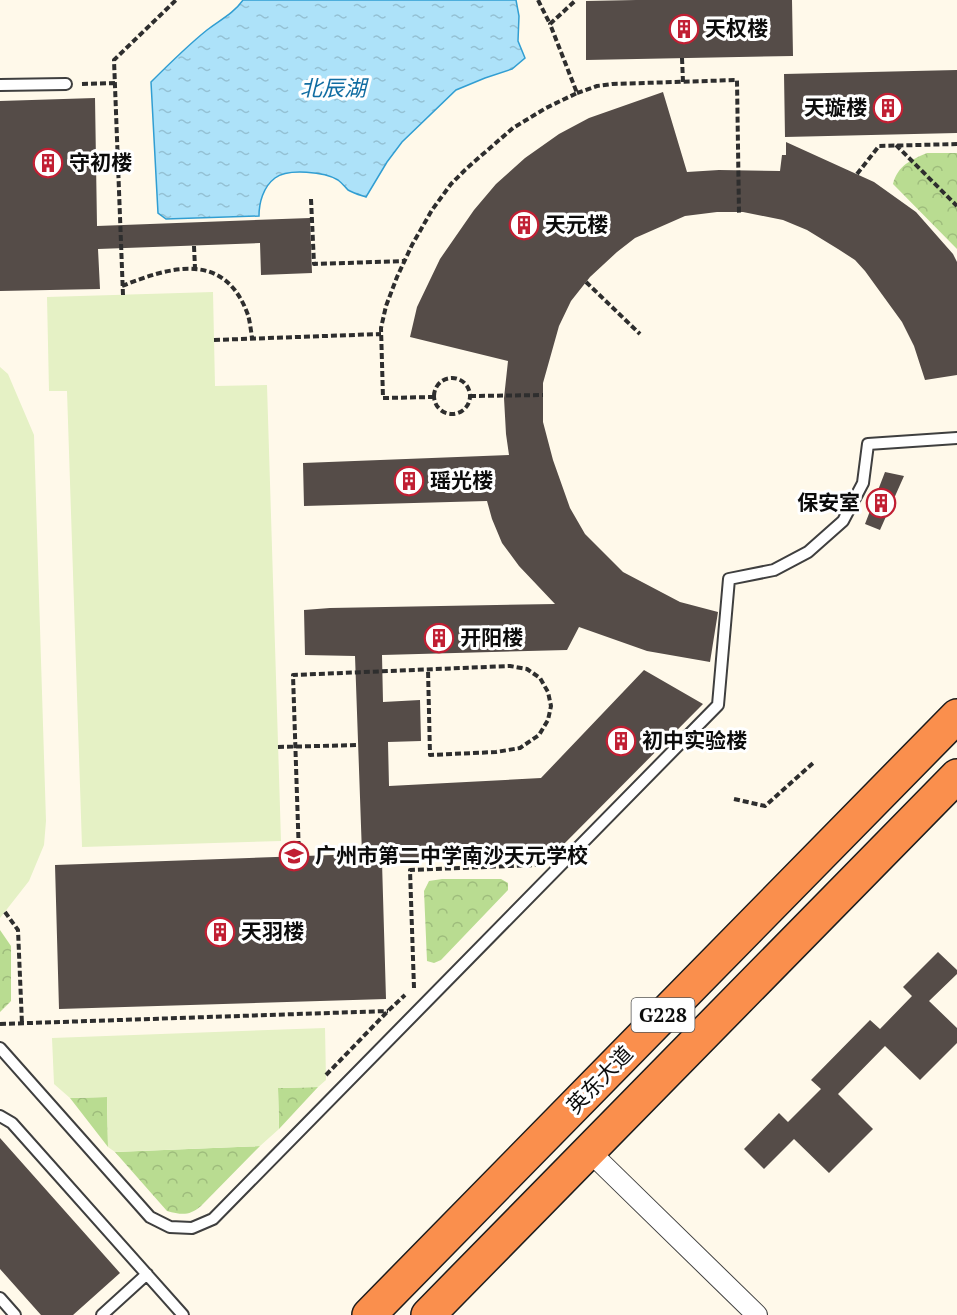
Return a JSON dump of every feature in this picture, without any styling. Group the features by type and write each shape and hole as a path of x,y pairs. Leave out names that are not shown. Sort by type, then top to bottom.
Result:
{"highway":[{"name":"英东大道","path":"369,1315 957,716"},
{"name":"英东大道","path":"428,1315 957,776"}],"street":[{"path":"589,1151 757,1315"}],"lane":[{"path":"0,85 66,84"},
{"path":"0,1048 150,1217 170,1227 192,1228 213,1218 718,705 729,579 774,570 808,552 843,521 863,483 868,444 957,438"},
{"path":"0,1116 12,1123 183,1315"},
{"path":"102,1315 147,1274"},
{"path":"0,1298 15,1315"}],"path":[{"path":"123,295 114,60 176,0"},
{"path":"538,0 577,93"},
{"path":"550,24 576,0"},
{"path":"682,58 683,82"},
{"path":"434,398 383,398 381,328 386,306 412,245 432,210 451,184 513,128 546,108 597,86 736,80 738,213"},
{"path":"66,84 115,83"},
{"path":"857,174 879,146 957,144"},
{"path":"896,145 957,206"},
{"path":"311,199 314,264 405,261"},
{"path":"194,246 195,268"},
{"path":"122,286 160,272 195,268 209,271 221,277 234,289 248,317 252,338"},
{"path":"586,282 640,334"},
{"path":"214,340 381,334"},
{"path":"454,378 465,383 469,388 470,396 464,410 454,414 442,411 434,398 435,390 442,381 454,378"},
{"path":"470,396 543,394"},
{"path":"299,856 293,675 428,669 510,666 527,669 540,678 548,692 551,706 548,720 539,735 520,748 496,752 430,755 428,669"},
{"path":"278,747 358,745"},
{"path":"734,799 765,806 813,763"},
{"path":"415,1012 410,870 561,864"},
{"path":"4,912 18,930 21,1023"},
{"path":"326,1075 414,987"},
{"path":"0,1024 388,1011"}],"green space":[{"path":"927,153 957,153 957,249 893,184 902,168"},
{"path":"213,292 215,386 267,385 281,841 82,847 67,391 49,391 47,297"},
{"path":"0,367 8,374 34,435 46,821 44,845 29,881 0,918"},
{"path":"501,879 508,883 508,890 441,960 434,963 427,961 424,891 429,881"},
{"path":"0,930 11,946 11,1001 0,1012"},
{"path":"325,1028 326,1080 318,1087 278,1088 279,1129 260,1146 115,1152 108,1147 107,1097 70,1098 54,1084 52,1038"},
{"path":"318,1087 279,1129 278,1088"},
{"path":"107,1097 108,1147 70,1098"},
{"path":"260,1146 201,1206 185,1214 167,1211 115,1152"}],"water":[{"name":"北辰湖","path":"243,0 516,0 519,16 518,41 525,58 512,69 456,90 402,142 366,197 348,190 332,177 297,172 281,175 267,186 261,201 259,216 166,219 158,213 151,82 192,42 231,13"}],"building":[{"name":"天权楼","path":"792,0 793,56 586,60 586,1"},
{"name":"天璇楼","path":"957,70 957,133 785,137 784,74"},
{"path":"663,92 687,172 780,171 782,155 786,155 786,142 874,182 916,212 953,254 957,262 957,375 925,380 914,346 902,322 865,271 855,260 807,230 783,220 743,212 717,212 685,216 635,238 590,277 571,301 559,326 543,383 543,422 553,460 570,508 585,534 623,572 680,602 718,612 710,662 647,651 579,627 567,650 382,655 383,702 420,700 421,741 388,742 389,786 541,778 644,670 703,704 555,853 382,862 386,999 59,1009 55,865 362,854 355,656 305,655 304,610 555,604 519,566 502,543 487,501 304,506 303,463 509,455 504,398 508,361 410,337 417,307 440,259 474,210 496,184 525,158 559,134 589,118"},
{"name":"守初楼","path":"95,98 97,226 310,218 312,273 261,275 260,243 98,249 100,289 0,291 0,101"},
{"name":"保安室","path":"885,472 904,476 880,530 865,524"},
{"path":"938,952 957,970 957,974 929,1001 957,1028 957,1043 920,1080 885,1046 838,1094 873,1129 829,1173 794,1139 764,1169 744,1149 779,1113 788,1122 821,1089 811,1080 870,1020 880,1029 912,996 903,987"},
{"path":"0,1138 120,1273 73,1315 41,1315 0,1269"}],"place":[{"name":"天权楼","path":"684,29"},
{"name":"天璇楼","path":"888,108"},
{"name":"守初楼","path":"48,163"},
{"name":"天元楼","path":"524,225"},
{"name":"瑶光楼","path":"409,481"},
{"name":"保安室","path":"881,503"},
{"name":"开阳楼","path":"439,638"},
{"name":"初中实验楼","path":"621,741"},
{"name":"广州市第二中学南沙天元学校","path":"294,856"},
{"name":"天羽楼","path":"220,932"}]}
